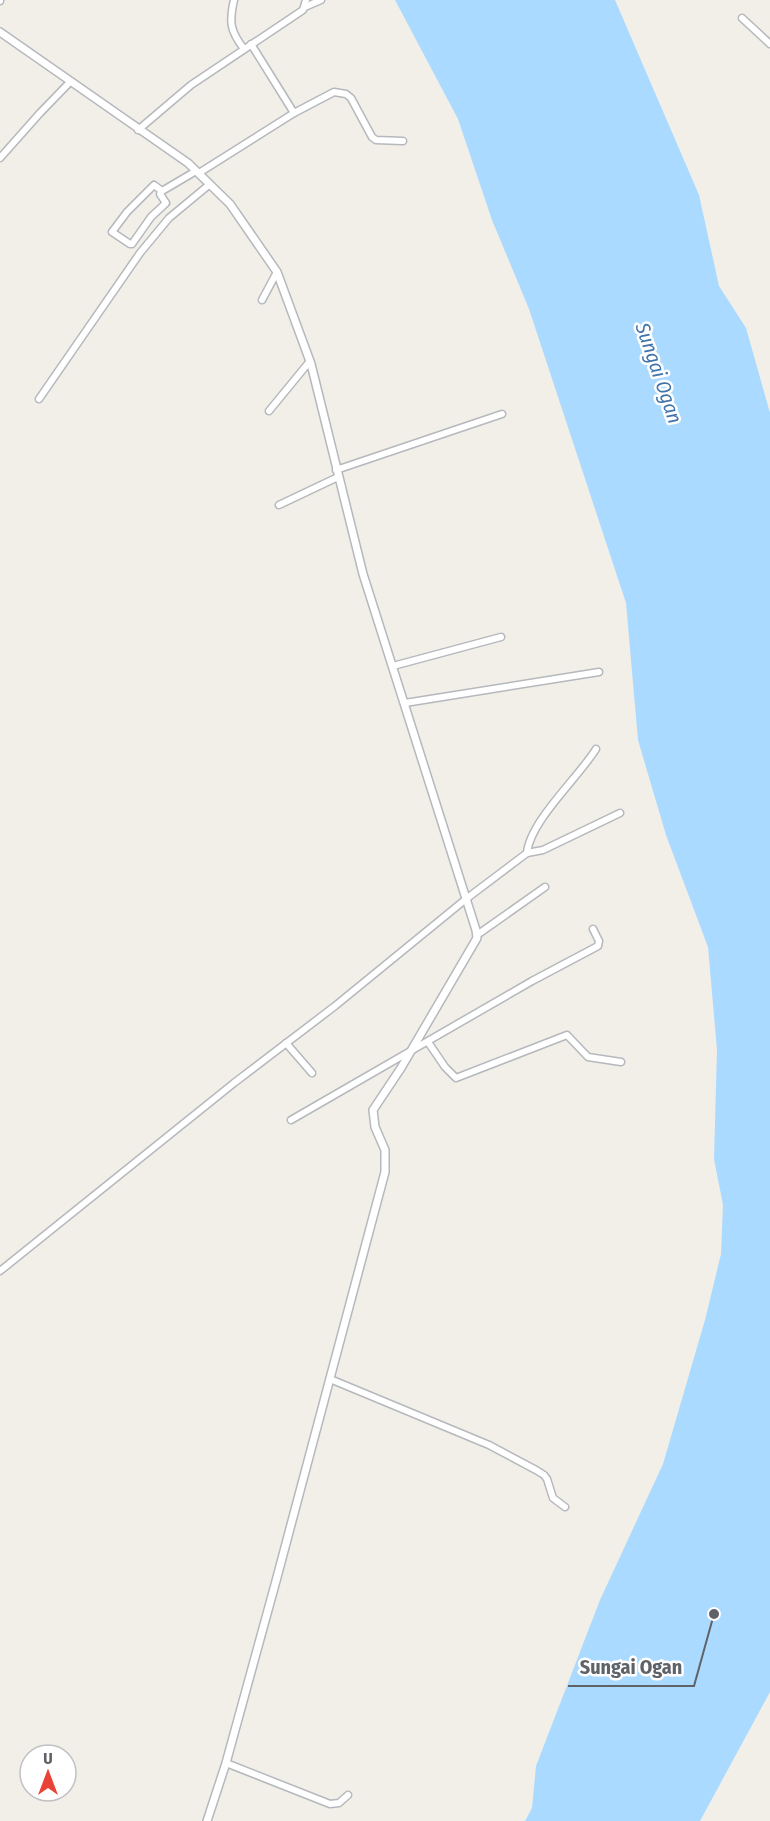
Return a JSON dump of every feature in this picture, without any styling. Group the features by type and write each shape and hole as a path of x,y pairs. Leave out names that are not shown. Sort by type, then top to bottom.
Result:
{"street":[{"path":"234,0 230,18 234,36 244,49"},
{"path":"138,130 191,85 251,45 306,4 321,0"},
{"path":"742,18 770,44"},
{"path":"0,32 188,163 231,204 277,273 310,361 363,574 477,938 373,1110 375,1127 385,1150 386,1167 226,1763 207,1821"},
{"path":"251,45 294,113"},
{"path":"0,158 70,82"},
{"path":"162,190 197,172 325,95 334,92 351,98 376,140 403,141"},
{"path":"39,399 140,253 169,218 210,184"},
{"path":"156,185 162,190 160,194 166,203 151,217 132,244 112,232 123,216 153,186 156,185"},
{"path":"262,300 277,273"},
{"path":"269,411 310,361"},
{"path":"279,505 337,474 502,414"},
{"path":"393,666 501,637"},
{"path":"405,703 599,672"},
{"path":"527,853 530,838 548,811 586,766 596,749"},
{"path":"0,1271 234,1083 287,1045 466,899 527,853 543,850 620,813"},
{"path":"476,932 545,887"},
{"path":"291,1120 532,981 598,946 599,941 593,929"},
{"path":"428,1042 453,1077 458,1078 567,1035 588,1057 621,1062"},
{"path":"287,1045 312,1073"},
{"path":"330,1379 489,1445 536,1470 544,1475 554,1498 565,1508"},
{"path":"226,1763 330,1803 339,1803 348,1795"}],"water":[{"path":"395,0 615,0 699,195 719,286 746,328 770,413 770,1692 700,1821 525,1821 532,1808 536,1766 600,1600 663,1464 705,1320 721,1254 723,1205 714,1159 717,1050 708,947 666,835 638,740 626,603 529,309 492,220 458,119"}],"place":[{"name":"Sungai Ogan","path":"714,1614"}]}
